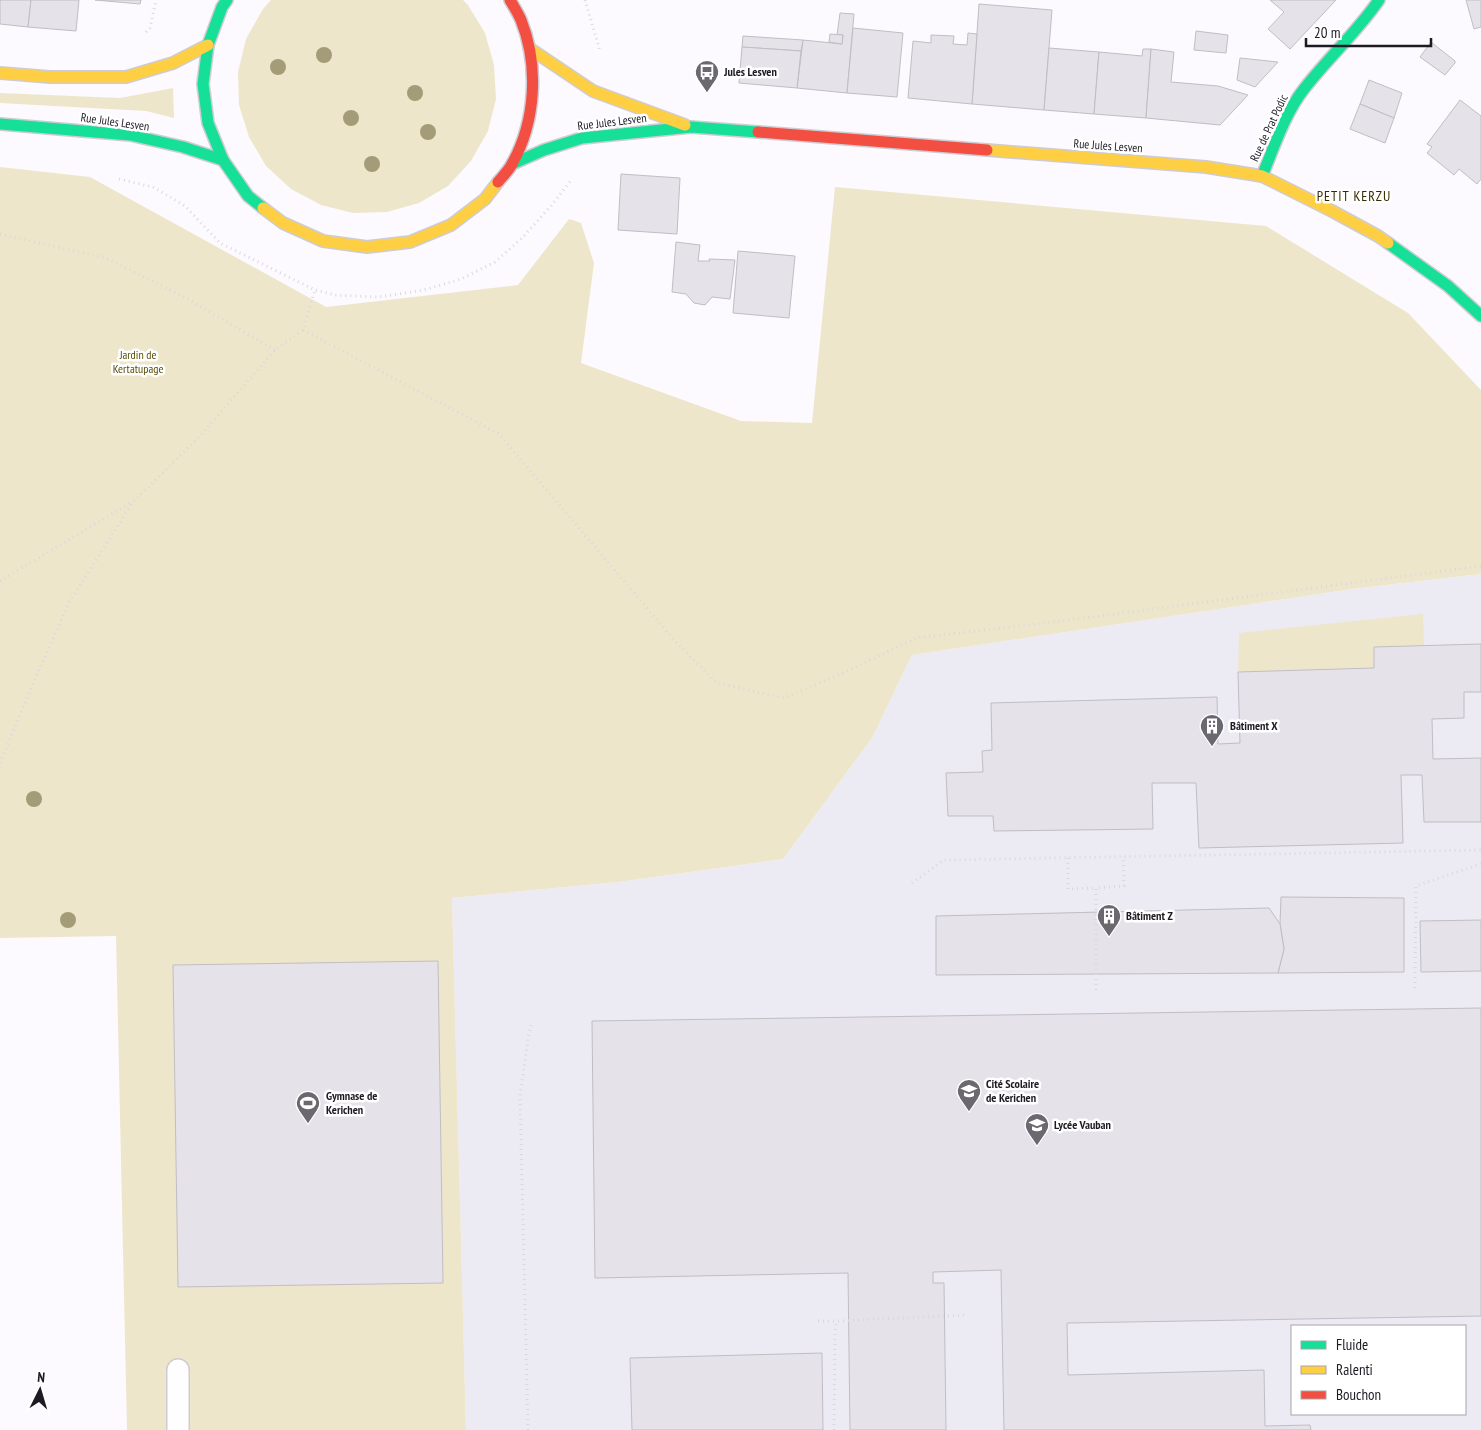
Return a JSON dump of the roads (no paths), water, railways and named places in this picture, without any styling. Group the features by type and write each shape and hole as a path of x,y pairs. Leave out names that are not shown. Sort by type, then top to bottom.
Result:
{"street":[{"path":"227,0 222,7 208,45 204,84 208,124 223,160 248,196 283,224 323,241 367,247 410,242 451,225 485,199 512,164 524,136 531,108 533,78 529,48 521,20 510,0"},
{"name":"Rue de Prat Podic","path":"1262,176 1284,123 1303,90 1368,16 1379,0"},
{"path":"0,73 50,77 126,77 173,63 208,45"},
{"name":"Rue Jules Lesven","path":"529,48 593,91 691,127"},
{"name":"Rue Jules Lesven","path":"0,124 130,136 183,147 223,160"},
{"name":"Rue Jules Lesven","path":"512,164 544,150 582,138 691,127 1206,168 1262,176 1312,200 1378,236 1448,286 1481,316"}],"lane":[{"path":"178,1370 178,1430"}],"place":[{"name":"Jules Lesven","path":"707,93"},
{"name":"Bâtiment X","path":"1212,747"},
{"name":"Bâtiment Z","path":"1109,937"},
{"name":"Cité Scolaire de Kerichen","path":"969,1112"},
{"name":"Gymnase de Kerichen","path":"308,1124"},
{"name":"Lycée Vauban","path":"1037,1146"}],"district":[{"name":"PETIT KERZU","path":"1354,196"}],"park label":[{"name":"Jardin de Kertatupage","path":"138,362"}]}
